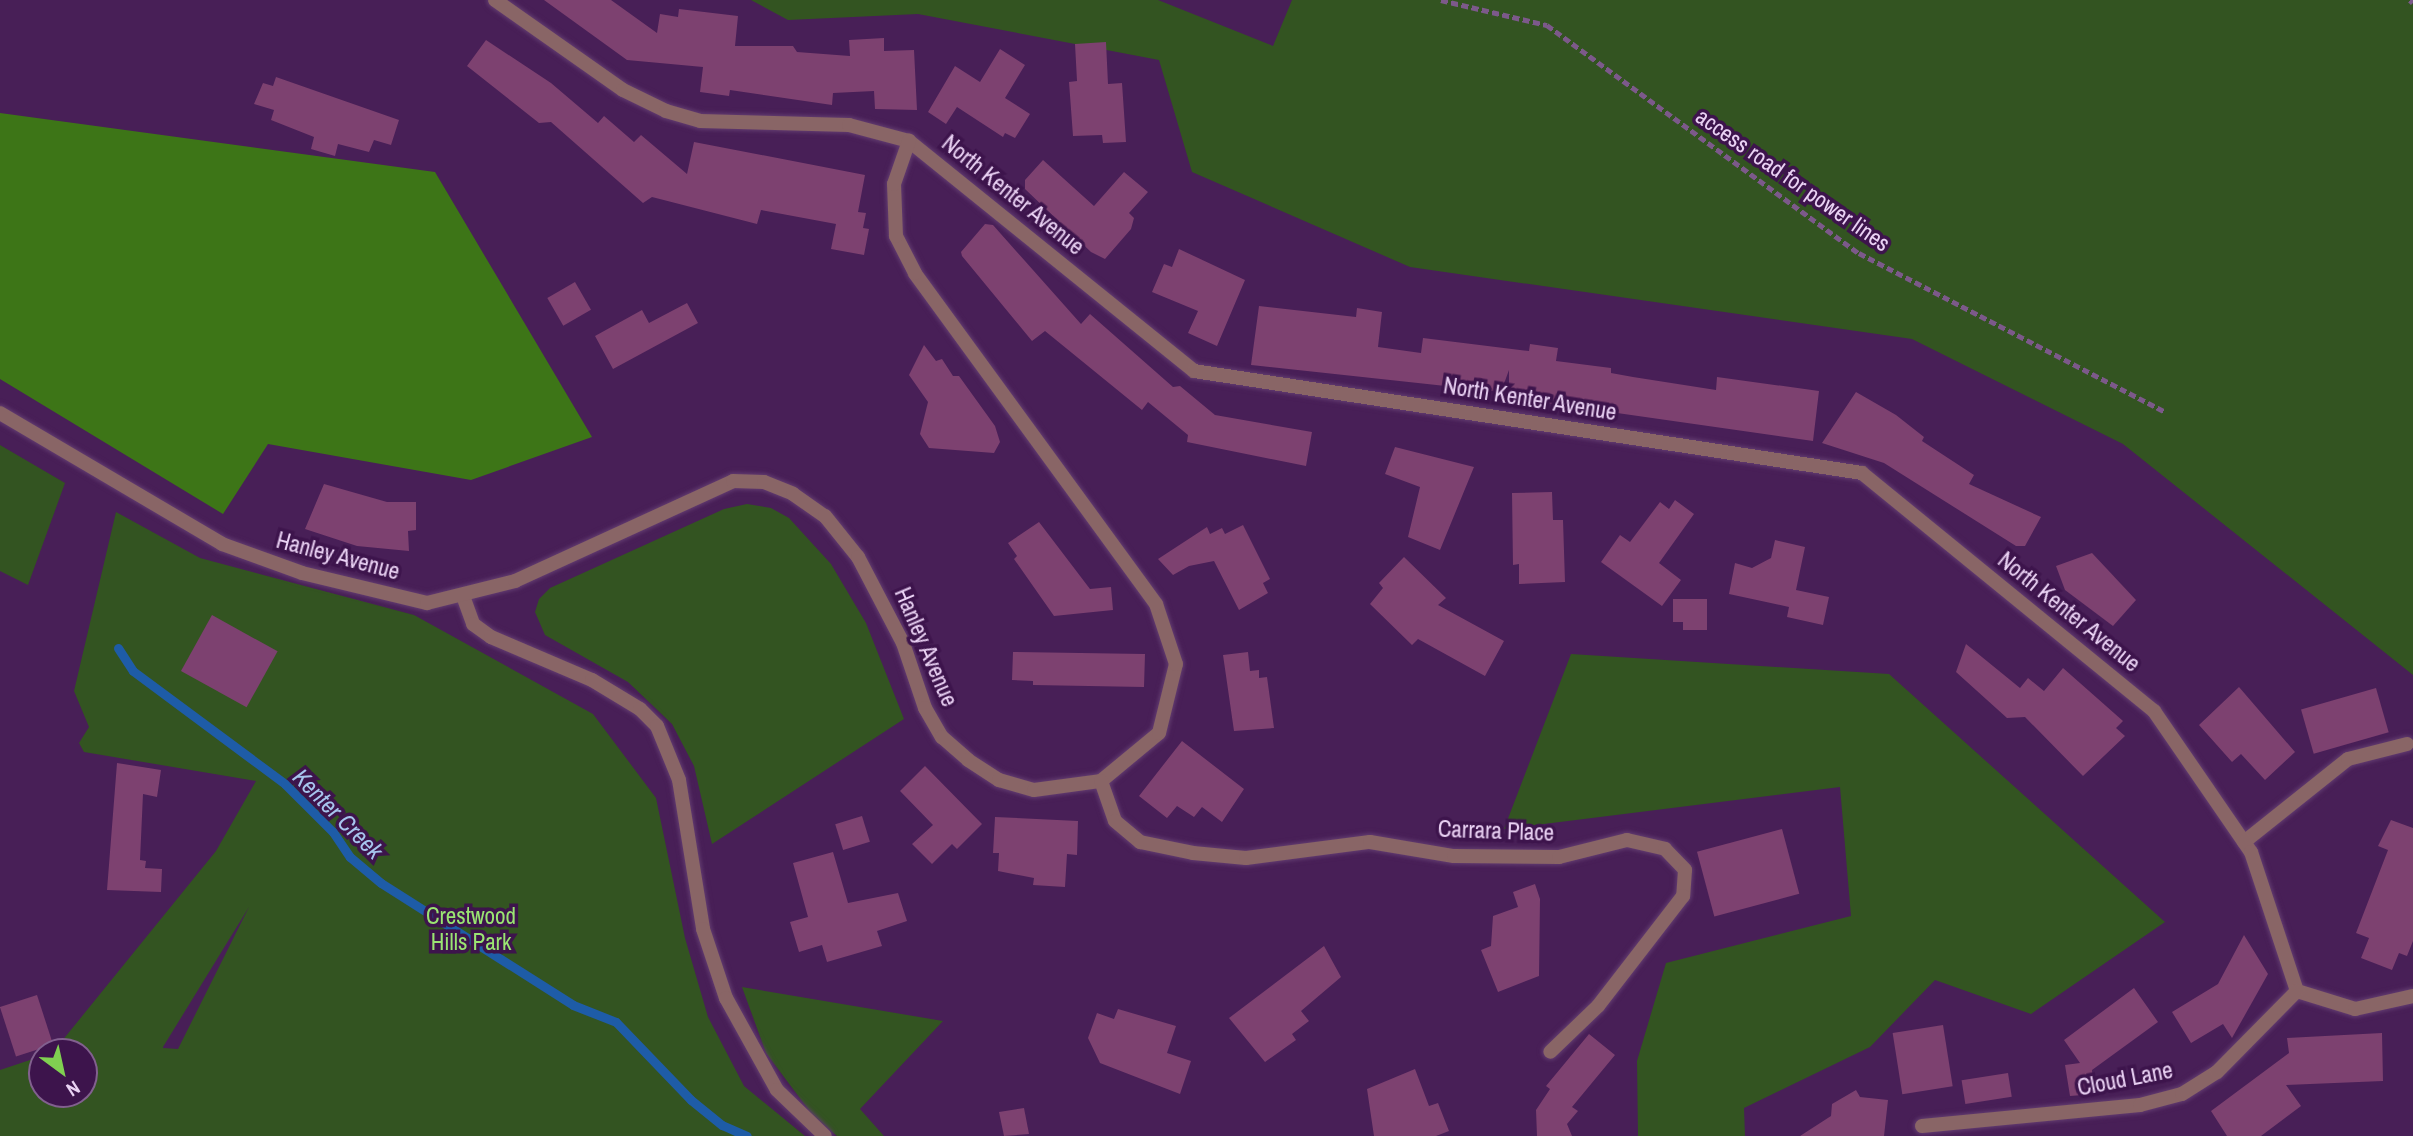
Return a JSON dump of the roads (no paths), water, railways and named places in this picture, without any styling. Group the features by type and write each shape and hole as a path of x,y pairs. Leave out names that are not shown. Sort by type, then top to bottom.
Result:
{"street":[{"name":"North Kenter Avenue","path":"495,0 623,90 666,111 700,121 849,125 909,141 1194,371 1862,473 2154,711 2244,842 2297,991"},
{"path":"909,141 894,184 896,236 909,261 1156,604 1176,664 1159,733 1101,781"},
{"name":"Hanley Avenue","path":"0,413 222,544 302,573 427,603 515,581 733,481 764,482 793,494 825,516 858,557 903,643 925,708 942,737 968,760 999,780 1034,790 1101,781"},
{"path":"463,596 473,624 491,637 592,680 640,709 657,726 679,780 703,929 726,998 777,1090 825,1136"},
{"path":"2244,842 2348,759 2407,744"},
{"name":"Carrara Place","path":"1101,781 1115,821 1140,842 1194,853 1246,858 1370,842 1454,856 1559,857 1627,841 1665,849 1685,870 1683,896 1598,1006 1550,1052"},
{"path":"2297,991 2355,1009 2413,996"},
{"name":"Cloud Lane","path":"1923,1126 2140,1105 2182,1094 2217,1072 2297,991"}],"waterway":[{"name":"Kenter Creek","path":"118,648 133,671 285,784 333,832 350,857 381,883 573,1005 616,1022 691,1100 722,1125 747,1136"}],"park label":[{"name":"Crestwood Hills Park","path":"471,929"}]}
